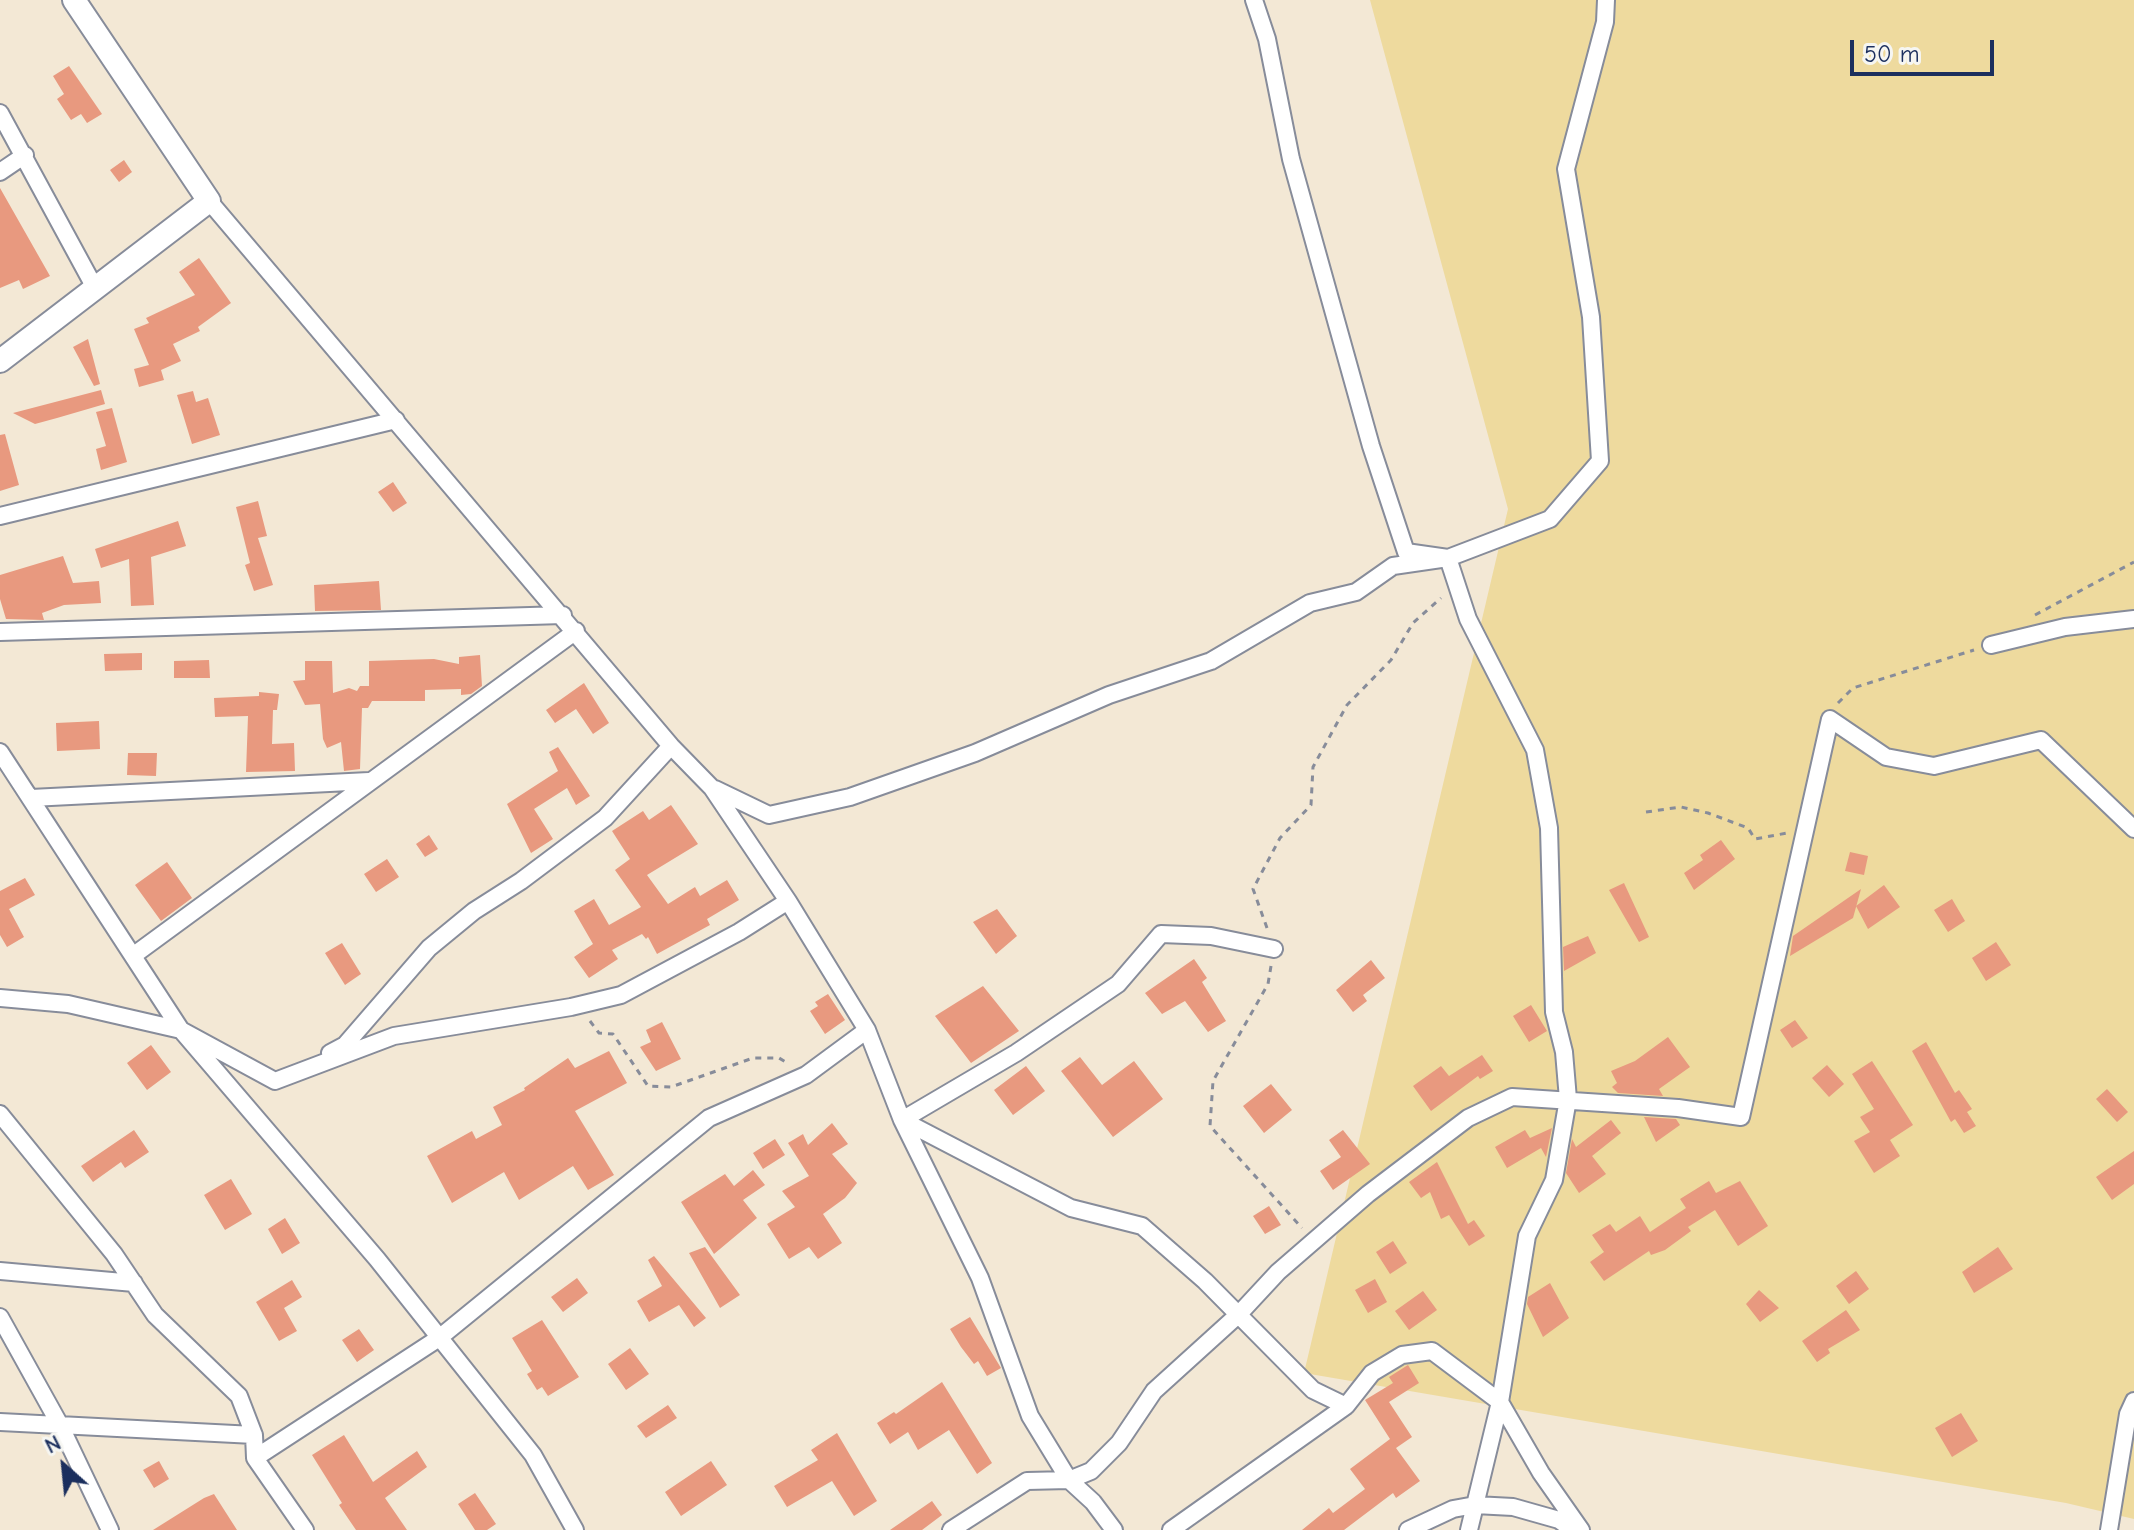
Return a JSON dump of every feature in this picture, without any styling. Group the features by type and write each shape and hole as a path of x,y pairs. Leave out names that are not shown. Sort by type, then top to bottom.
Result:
{"street":[{"path":"74,0 209,201 671,746 712,788 788,901 867,1030 902,1120 980,1278 1030,1416 1069,1480 1093,1502 1114,1530"},
{"path":"1254,0 1267,39 1291,159 1371,446 1406,552 1448,558"},
{"path":"712,788 769,815 850,797 975,753 1109,695 1211,661 1310,603 1356,592 1393,566 1448,558 1550,519 1600,461 1591,317 1566,169 1605,22 1606,0"},
{"path":"0,113 95,288"},
{"path":"0,172 25,155"},
{"path":"0,361 209,201"},
{"path":"0,516 396,420"},
{"path":"1448,558 1468,619 1535,750 1549,828 1554,1012 1564,1052 1568,1099 1554,1180 1527,1236 1500,1402 1469,1530"},
{"path":"0,632 563,615"},
{"path":"1991,645 2065,627 2134,619"},
{"path":"134,955 576,631"},
{"path":"951,1530 1027,1481 1069,1480 1091,1471 1110,1453 1154,1391 1239,1314 1313,1240 1468,1118 1512,1097 1568,1099 1741,1117 1830,719 1886,757 1934,766 2041,740 2134,829"},
{"path":"275,1081 345,1045 429,948 474,911 521,881 605,818 671,746"},
{"path":"0,752 181,1030 377,1259 533,1455 575,1530"},
{"path":"31,798 370,781"},
{"path":"0,998 68,1004 181,1030 275,1081 394,1036 571,1007 621,995 739,932 788,901"},
{"path":"902,1120 1016,1053 1118,984 1161,934 1211,936 1274,949"},
{"path":"255,1458 439,1338 709,1118 806,1075 867,1030"},
{"path":"0,1114 134,1283 155,1315 239,1396 254,1435 255,1458 305,1530"},
{"path":"902,1120 1071,1208 1142,1226 1239,1314 1313,1390 1346,1406"},
{"path":"0,1271 134,1283"},
{"path":"0,1317 60,1425 110,1530"},
{"path":"1171,1530 1346,1406 1372,1373 1402,1355 1432,1351 1500,1402 1541,1473 1581,1530"},
{"path":"2109,1530 2128,1414 2134,1401"},
{"path":"0,1422 254,1435"},
{"path":"1408,1530 1453,1509 1475,1505 1513,1507 1559,1520 1573,1530"}],"path":[{"path":"2034,615 2134,562"},
{"path":"1313,1240 1210,1126 1213,1081 1268,984 1274,949 1253,889 1280,838 1311,805 1313,767 1347,705 1391,660 1413,623 1448,591"},
{"path":"1833,708 1853,688 1991,645"},
{"path":"1646,812 1681,807 1708,813 1748,828 1755,839 1782,835 1795,828"},
{"path":"571,1007 594,1023 599,1033 613,1034 648,1086 671,1087 753,1058 779,1058 806,1075"}],"sand":[{"path":"1370,0 2134,0 2134,1519 2066,1503 1304,1373 1508,509"}],"building":[{"path":"69,66 102,114 87,123 81,114 71,120 57,99 64,94 53,76"},
{"path":"124,160 132,172 119,182 110,170"},
{"path":"0,188 50,276 23,289 19,280 0,288"},
{"path":"199,258 231,303 198,327 200,331 173,344 181,361 161,370 164,380 139,387 134,369 149,365 134,329 149,323 146,318 195,295 179,272"},
{"path":"88,339 100,384 94,386 73,347"},
{"path":"101,390 105,404 35,424 13,413"},
{"path":"193,391 196,402 208,398 220,435 192,444 177,395"},
{"path":"112,408 127,462 101,470 96,449 106,446 96,412"},
{"path":"5,434 19,485 0,491 0,435"},
{"path":"393,482 407,503 393,512 378,492"},
{"path":"258,501 267,536 258,538 273,585 254,591 245,565 250,563 236,507"},
{"path":"178,521 186,546 151,557 154,605 131,606 129,559 101,568 95,549"},
{"path":"63,556 73,583 99,581 101,603 64,605 42,613 44,620 6,619 0,599 0,575"},
{"path":"379,581 381,610 315,611 314,585"},
{"path":"142,653 142,670 105,671 104,654"},
{"path":"480,655 482,686 471,694 461,695 461,689 425,690 425,701 372,701 368,708 362,708 360,769 344,771 341,742 327,748 323,739 320,704 305,705 293,681 305,680 305,661 332,661 333,693 349,688 357,691 360,686 369,686 369,661 434,659 459,664 459,657"},
{"path":"209,660 210,678 174,678 174,661"},
{"path":"584,683 609,723 593,734 576,709 555,723 546,710"},
{"path":"259,692 279,694 277,710 273,710 272,744 294,743 295,771 246,772 248,716 215,717 214,698 259,696"},
{"path":"99,721 100,749 57,751 56,723"},
{"path":"558,747 590,796 576,805 567,788 534,809 553,839 531,853 507,804 558,771 549,752"},
{"path":"128,753 157,753 156,776 127,775"},
{"path":"671,805 698,844 647,875 668,904 695,887 700,896 727,880 739,900 707,919 710,925 657,954 648,937 646,939 642,934 612,950 618,959 589,978 574,957 593,944 574,911 594,899 609,925 641,907 615,870 630,859 612,831 643,811 649,820"},
{"path":"429,835 438,849 425,857 416,844"},
{"path":"1721,840 1735,859 1694,890 1684,873 1703,860 1700,855"},
{"path":"1850,852 1868,856 1864,875 1845,871"},
{"path":"387,859 399,877 376,892 364,874"},
{"path":"167,862 192,898 161,921 135,885"},
{"path":"25,878 35,895 9,909 24,937 7,947 0,935 0,891"},
{"path":"1624,883 1649,937 1639,942 1609,890"},
{"path":"1884,885 1900,907 1868,929 1856,906"},
{"path":"1861,889 1853,918 1790,956 1793,936"},
{"path":"1952,899 1965,921 1948,932 1934,910"},
{"path":"997,909 1017,936 996,954 973,922"},
{"path":"1588,936 1596,953 1564,971 1563,947"},
{"path":"1996,942 2011,965 1986,981 1972,958"},
{"path":"342,943 361,974 345,985 325,953"},
{"path":"1194,959 1207,978 1202,982 1226,1021 1208,1032 1185,1001 1162,1014 1145,993"},
{"path":"1371,960 1385,978 1363,995 1367,1001 1353,1012 1336,990"},
{"path":"983,986 1019,1031 971,1063 935,1016"},
{"path":"828,994 845,1020 825,1034 810,1011 818,1006 815,1002"},
{"path":"1531,1005 1547,1031 1529,1042 1513,1016"},
{"path":"1795,1020 1808,1038 1792,1048 1780,1030"},
{"path":"662,1022 681,1059 656,1071 640,1047 651,1042 646,1030"},
{"path":"1668,1037 1690,1067 1659,1089 1663,1096 1618,1093 1612,1087 1617,1083 1611,1071 1635,1061"},
{"path":"1926,1042 1955,1093 1959,1090 1972,1109 1967,1112 1976,1126 1964,1133 1955,1119 1951,1122 1912,1051"},
{"path":"151,1045 171,1072 147,1090 127,1063"},
{"path":"609,1051 627,1083 575,1111 614,1175 588,1190 573,1166 519,1200 504,1172 452,1203 427,1156 472,1131 476,1139 502,1125 493,1107 525,1090 568,1058 575,1068"},
{"path":"1482,1055 1493,1071 1480,1079 1478,1076 1431,1111 1413,1086 1441,1066 1449,1076"},
{"path":"1080,1057 1102,1085 1134,1061 1163,1099 1113,1137 1061,1071"},
{"path":"1872,1061 1913,1125 1890,1140 1900,1156 1874,1173 1854,1141 1870,1132 1860,1117 1874,1109 1852,1074"},
{"path":"1827,1065 1844,1084 1829,1097 1812,1078"},
{"path":"1026,1066 1045,1091 1013,1115 994,1090"},
{"path":"1271,1084 1292,1110 1264,1133 1243,1106"},
{"path":"2107,1089 2128,1112 2117,1122 2096,1099"},
{"path":"1644,1117 1676,1119 1680,1125 1656,1142"},
{"path":"1611,1120 1621,1133 1592,1156 1606,1174 1579,1193 1566,1173 1572,1139 1576,1147"},
{"path":"832,1123 848,1144 832,1154 857,1183 845,1198 823,1214 842,1243 818,1259 809,1247 789,1259 767,1224 795,1207 782,1191 809,1176 788,1143 803,1134 808,1145"},
{"path":"1552,1128 1546,1157 1541,1148 1507,1168 1495,1147 1525,1130 1530,1138"},
{"path":"134,1130 149,1152 125,1168 121,1162 93,1182 81,1166"},
{"path":"1343,1130 1370,1164 1333,1190 1320,1171 1341,1157 1329,1140"},
{"path":"775,1139 785,1155 763,1169 753,1153"},
{"path":"2134,1151 2134,1184 2112,1200 2096,1177"},
{"path":"1437,1162 1468,1224 1474,1220 1485,1236 1469,1246 1449,1215 1441,1219 1430,1192 1421,1198 1409,1182"},
{"path":"753,1170 765,1185 743,1200 757,1218 714,1254 681,1202 725,1174 734,1186"},
{"path":"231,1179 252,1214 225,1230 204,1195"},
{"path":"1709,1181 1716,1193 1740,1181 1768,1226 1738,1246 1715,1210 1688,1227 1691,1231 1665,1250 1651,1255 1649,1251 1604,1281 1590,1262 1604,1252 1592,1235 1610,1224 1616,1232 1640,1216 1650,1232 1686,1208 1680,1199"},
{"path":"1269,1206 1281,1225 1265,1234 1253,1216"},
{"path":"285,1218 300,1243 282,1254 268,1229"},
{"path":"1393,1241 1407,1263 1390,1274 1376,1252"},
{"path":"705,1247 740,1295 720,1308 689,1253"},
{"path":"1998,1247 2013,1269 1974,1293 1962,1272"},
{"path":"654,1256 706,1318 694,1327 679,1305 649,1322 637,1301 662,1286 648,1260"},
{"path":"1856,1271 1869,1289 1849,1304 1836,1286"},
{"path":"577,1278 588,1293 563,1312 551,1297"},
{"path":"1375,1279 1387,1302 1368,1313 1355,1290"},
{"path":"292,1280 302,1297 284,1308 297,1331 279,1341 256,1302"},
{"path":"1550,1283 1569,1318 1543,1337 1527,1304 1528,1297"},
{"path":"1759,1290 1779,1308 1760,1322 1746,1304"},
{"path":"1423,1291 1437,1310 1409,1330 1395,1311"},
{"path":"1846,1310 1860,1330 1828,1349 1830,1353 1817,1362 1802,1341"},
{"path":"970,1317 1001,1368 987,1376 978,1361 974,1364 950,1329"},
{"path":"542,1320 579,1377 548,1396 542,1387 537,1390 527,1374 532,1371 512,1338"},
{"path":"359,1329 374,1350 357,1362 342,1340"},
{"path":"630,1348 649,1374 626,1390 608,1364"},
{"path":"1408,1365 1419,1383 1389,1402 1412,1437 1396,1448 1420,1481 1396,1498 1393,1493 1344,1530 1302,1530 1329,1508 1333,1513 1365,1489 1350,1469 1390,1439 1365,1400 1393,1383 1389,1377"},
{"path":"942,1382 992,1463 977,1474 949,1430 918,1450 908,1432 890,1444 877,1423 894,1412 896,1414"},
{"path":"668,1405 677,1418 646,1438 637,1426"},
{"path":"1961,1413 1978,1441 1952,1457 1935,1428"},
{"path":"837,1433 877,1501 854,1516 832,1481 787,1507 774,1486 818,1460 811,1450"},
{"path":"344,1435 373,1482 417,1451 427,1467 385,1498 407,1530 356,1530 339,1505 342,1503 312,1455"},
{"path":"159,1461 169,1479 154,1488 143,1470"},
{"path":"711,1461 727,1485 681,1516 665,1492"},
{"path":"475,1493 496,1524 487,1530 475,1530 458,1504"},
{"path":"214,1494 237,1530 153,1530 204,1498"},
{"path":"932,1501 942,1515 922,1530 890,1530"}]}
